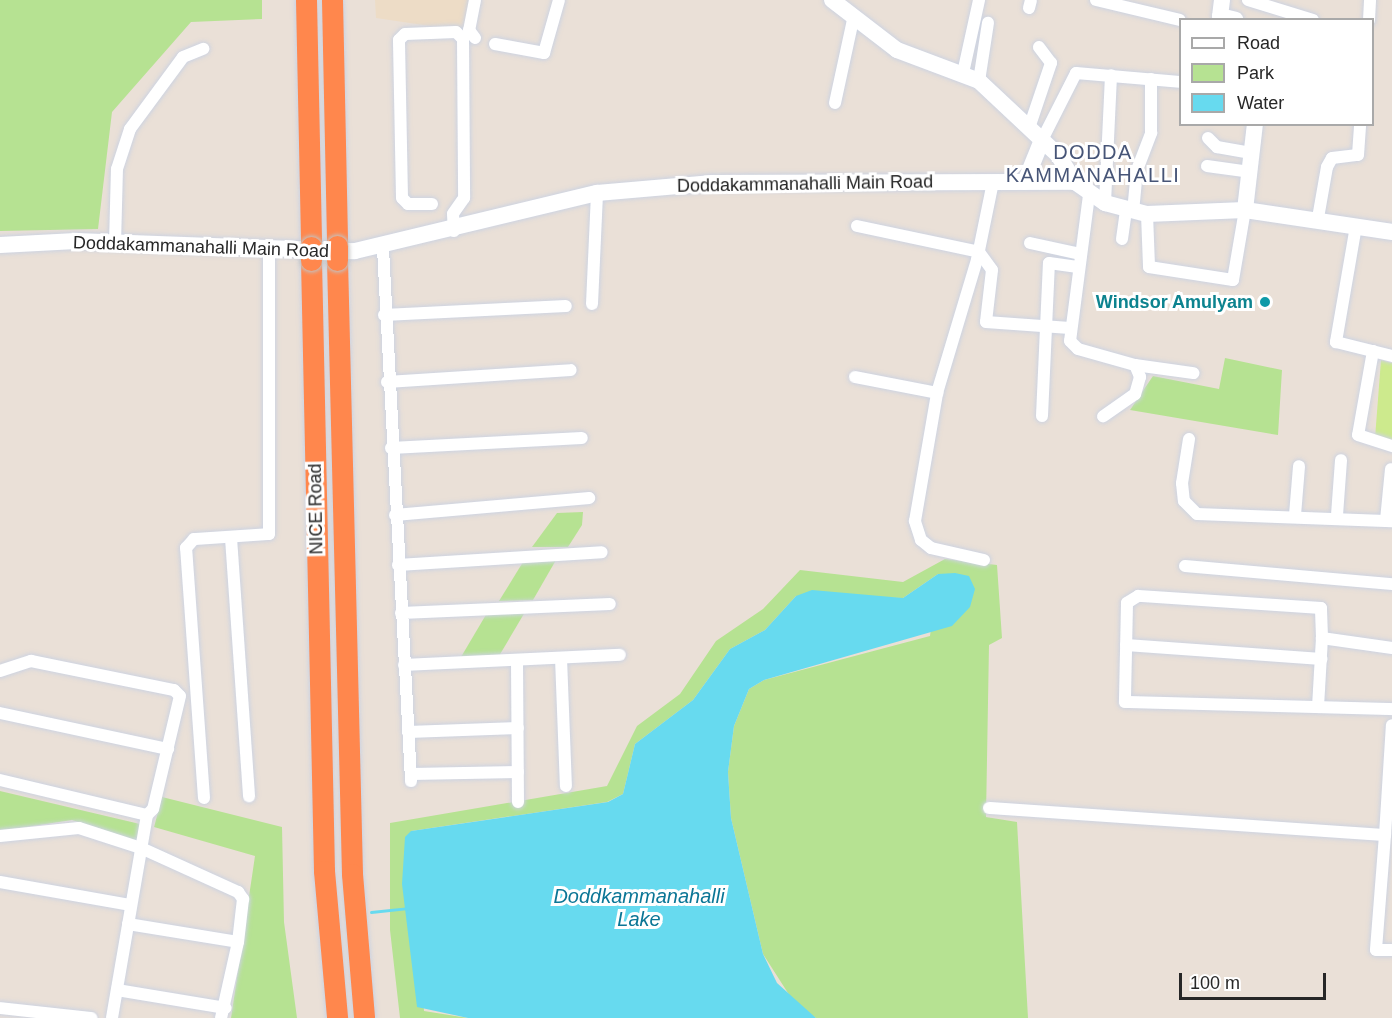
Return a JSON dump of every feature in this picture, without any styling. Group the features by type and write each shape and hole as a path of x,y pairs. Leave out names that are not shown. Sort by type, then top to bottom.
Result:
{"highway":[{"name":"NICE Road","path":"306,0 324,871 337,1018"},
{"name":"NICE Road","path":"332,0 352,884 364,1018"}],"street":[{"path":"475,0 469,30 475,38"},
{"path":"495,44 544,53 559,0"},
{"path":"832,0 853,20 897,50 963,73 979,81 1042,140 1075,182 1089,195 1105,203 1135,212 1245,210 1318,218 1392,232"},
{"path":"963,73 979,0"},
{"path":"1096,0 1179,20"},
{"path":"1248,0 1306,18"},
{"path":"1369,18 1370,0"},
{"path":"835,103 853,20"},
{"path":"979,81 988,23"},
{"path":"432,204 408,204 402,198 399,40 405,34 456,32 463,39 464,198 453,214 454,231"},
{"path":"1029,128 1051,63 1039,47"},
{"path":"115,243 117,169 130,129 183,57 203,49"},
{"path":"1024,182 1042,140 1076,73 1179,82"},
{"path":"1105,203 1111,75"},
{"path":"1151,79 1151,133 1137,170 1135,212 1149,267 1233,280 1245,210 1255,126"},
{"path":"1318,218 1327,167 1332,158 1358,155 1360,126"},
{"path":"1208,138 1217,147 1252,153"},
{"path":"1207,166 1250,172"},
{"path":"984,560 931,548 916,531 937,393 979,252 993,182"},
{"name":"Doddakammanahalli Main Road","path":"0,245 115,243 269,252 383,248 597,193 713,183 1075,182"},
{"path":"592,304 597,193"},
{"path":"1089,195 1070,341 1078,349 1135,364 1193,374"},
{"path":"1122,239 1135,212"},
{"path":"857,226 979,252 992,270 986,322 1070,328"},
{"path":"1356,226 1336,342 1392,356"},
{"path":"1030,243 1080,254"},
{"path":"383,248 387,382 411,777 518,772"},
{"path":"204,798 186,548 194,539 262,538 270,529 269,252"},
{"path":"1042,416 1049,328 1049,263 1078,267"},
{"path":"384,315 566,306"},
{"path":"1373,351 1358,435 1392,446"},
{"path":"1103,416 1135,394 1140,377 1135,364"},
{"path":"387,382 571,370"},
{"path":"855,377 937,393"},
{"path":"391,448 582,438"},
{"path":"1189,439 1182,483 1184,501 1197,514 1337,515 1389,521 1391,469"},
{"path":"1337,515 1341,460"},
{"path":"1295,515 1299,465"},
{"path":"395,515 590,498"},
{"path":"231,538 249,796"},
{"path":"398,565 602,552"},
{"path":"1185,566 1392,584"},
{"path":"1318,707 1322,659 1321,608 1138,596 1127,603 1124,698 1130,704 1392,709"},
{"path":"401,613 610,604"},
{"path":"1322,638 1392,648"},
{"path":"1126,645 1322,659"},
{"path":"404,665 620,655"},
{"path":"561,658 566,786"},
{"path":"0,671 31,661 174,690 179,700 153,809 147,815 112,1018"},
{"path":"517,661 519,802"},
{"path":"0,713 168,749"},
{"path":"1392,725 1387,842 1376,950 1392,950"},
{"path":"408,732 518,728"},
{"path":"0,780 147,815"},
{"path":"989,808 1387,842"},
{"path":"0,836 79,828 141,848 238,892 243,899 223,1013 117,990"},
{"path":"0,882 131,905"},
{"path":"128,924 237,942"},
{"path":"0,1008 91,1018"}],"shaded area":[{"path":"375,0 470,0 464,31 376,18"}],"green space":[{"path":"0,0 262,0 262,19 191,22 112,112 98,229 0,231"},
{"path":"1225,358 1282,370 1278,435 1130,410 1153,376 1219,389"},
{"path":"1381,360 1392,363 1392,440 1375,438"},
{"path":"583,512 582,525 568,547 532,547 557,513"},
{"path":"945,559 997,565 1002,638 989,645 986,817 1017,822 1028,1018 816,1018 795,1004 763,954 731,818 728,772 734,726 749,689 764,680 930,636 938,574 903,598 796,596 765,630 730,649 693,700 635,744 623,794 607,802 411,831 424,1011 468,1018 400,1018 390,930 390,823 607,786 637,726 680,694 716,641 763,609 800,570 903,582"},
{"path":"556,560 533,600 499,601 523,562"},
{"path":"525,612 499,656 461,657 487,613"},
{"path":"0,791 140,824 137,841 72,820 0,831"},
{"path":"162,797 282,827 284,922 297,1018 231,1018 255,856 154,827"}],"water":[{"name":"Doddkammanahalli Lake","path":"955,573 969,576 975,589 970,607 952,626 764,680 749,689 734,726 728,772 731,818 763,954 777,983 816,1018 468,1018 417,1007 402,884 405,837 411,831 608,802 623,794 635,744 693,700 730,649 765,630 796,596 812,590 903,598 938,574"}],"waterway":[{"path":"371,912 408,908"}],"place":[{"name":"Windsor Amulyam","path":"1265,302"}],"district":[{"name":"DODDA KAMMANAHALLI","path":"1093,164"}]}
